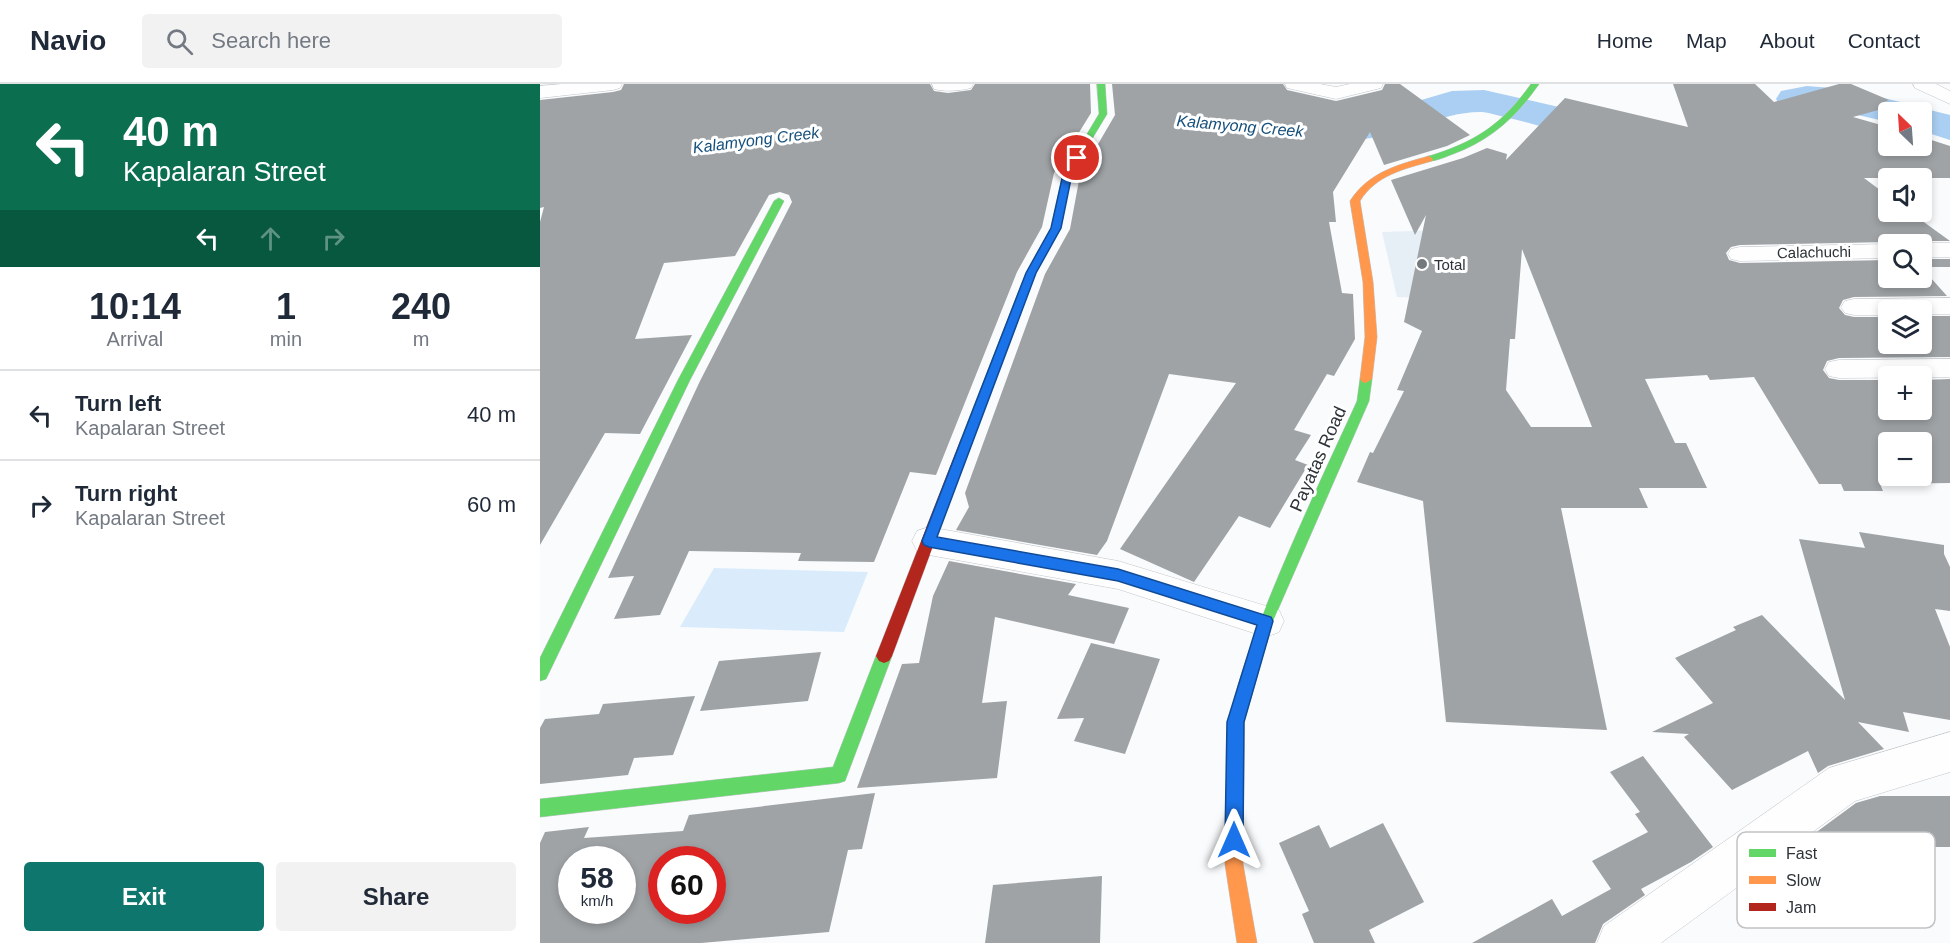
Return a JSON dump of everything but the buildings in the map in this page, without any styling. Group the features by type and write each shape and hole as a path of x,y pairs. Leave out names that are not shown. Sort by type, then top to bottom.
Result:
{"street":[{"path":"540,92 613,84"},
{"path":"941,86 964,84"},
{"path":"540,808 839,775 1031,273 1056,228 1067,174 1100,120 1101,84"},
{"path":"1294,84 1336,93 1374,84"},
{"path":"1922,84 1950,98"},
{"name":"Payatas Road","path":"1247,943 1234,864 1236,722 1266,621 1363,401 1371,337 1368,282 1355,201 1361,189 1371,179 1484,141 1510,120 1532,89"},
{"path":"540,675 684,380 779,201"},
{"path":"1932,250 1950,250"},
{"name":"Calachuchi","path":"1740,254 1878,251"},
{"path":"1854,307 1950,306"},
{"path":"1839,369 1950,368"},
{"path":"929,541 1118,575 1266,621"},
{"path":"1776,832 1844,783 1950,752"},
{"path":"1621,943 1737,860"}],"shaded area":[{"path":"1474,229 1496,300 1397,297 1382,232"},
{"path":"714,568 868,572 844,632 680,627"}],"waterway":[{"name":"Kalamyong Creek","path":"1794,99 1832,98 1878,108"},
{"name":"Kalamyong Creek","path":"1347,130 1395,120 1452,102 1484,101 1594,127 1635,133"},
{"name":"Kalamyong Creek","path":"1932,122 1950,128"}],"traffic: fast":[{"path":"967,439 1031,273 1056,228 1067,174 1103,114 1101,84"},
{"path":"1429,159 1463,148 1490,133 1513,112 1535,84"},
{"path":"540,674 684,380 779,201"},
{"path":"1236,747 1236,722 1266,621 1363,401 1366,379"},
{"path":"540,808 839,775 884,656"}],"traffic: slow":[{"path":"1366,379 1371,337 1368,282 1355,201 1368,183 1377,177 1429,159"},
{"path":"1236,747 1234,864 1247,943"}],"traffic: jam":[{"path":"884,656 967,439"}],"place":[{"name":"Total","path":"1422,264"}],"route":[{"path":"1077,158 1067,174 1056,228 1031,273 929,541 1118,575 1266,621 1236,722 1234,840"}]}
